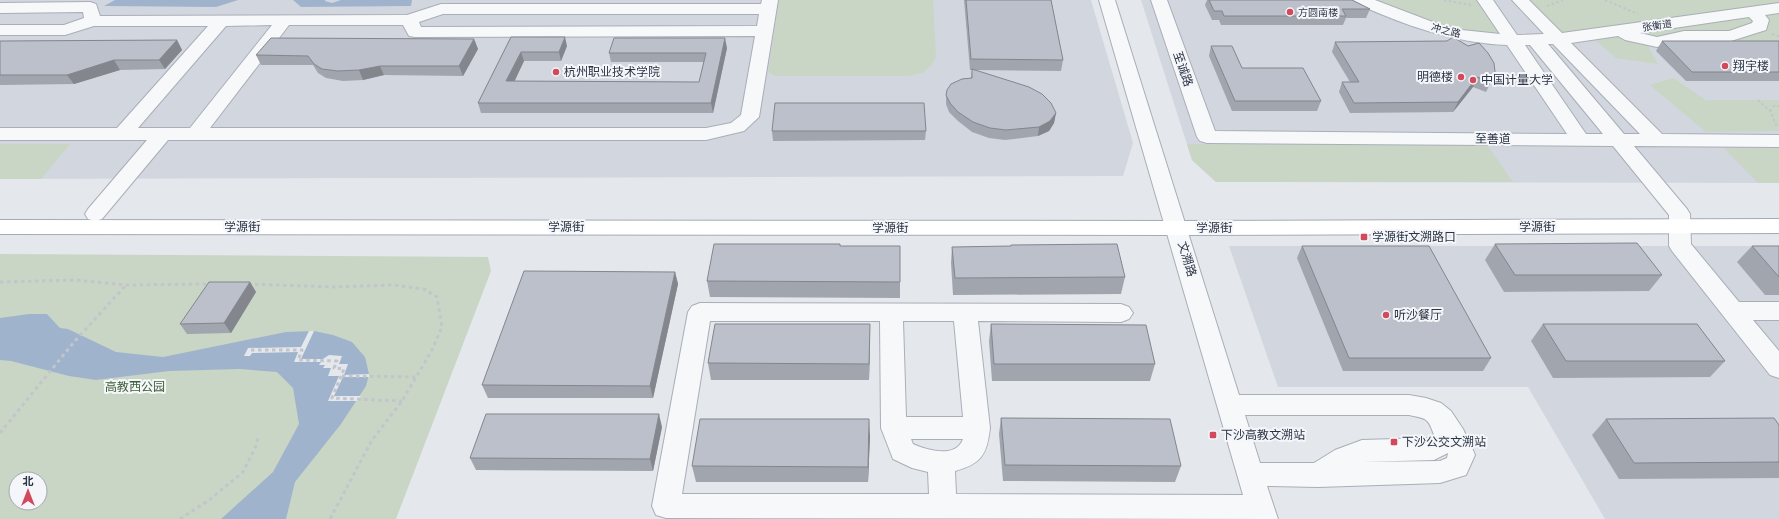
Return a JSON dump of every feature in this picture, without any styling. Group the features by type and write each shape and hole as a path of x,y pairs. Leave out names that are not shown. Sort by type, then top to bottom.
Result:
{"main road":[{"name":"学源街","path":"0,214 1175,221"},
{"name":"学源街","path":"0,227 1680,220 1779,214"},
{"name":"学源街","path":"1680,220 1779,226"}],"street":[{"name":"文溯路","path":"1107,0 1262,513"},
{"name":"至诚路","path":"1159,0 1207,138"},
{"name":"冲之路","path":"1360,0 1394,15 1432,27 1476,37 1535,40"},
{"path":"1520,0 1656,140"},
{"path":"0,8 93,9 221,21 284,21 409,20 444,4 769,4 750,117 737,127 706,134 0,134"},
{"path":"1488,4 1580,139"},
{"path":"7,30 39,8"},
{"name":"张衡道","path":"1535,40 1559,39 1779,8"},
{"path":"7,30 65,30 93,9"},
{"path":"1619,30 1631,36 1657,42 1684,36 1731,36 1760,26 1760,20 1753,11"},
{"path":"409,20 415,32 764,31"},
{"path":"123,133 221,21"},
{"path":"196,133 284,21"},
{"path":"1535,40 1618,139 1680,220 1680,246 1779,368"},
{"path":"95,214 163,133"},
{"name":"至善道","path":"1207,138 1779,140"},
{"path":"1733,311 1779,311"},
{"path":"1121,313 700,312 666,506 943,507 1262,513"},
{"path":"891,312 894,428 902,451 921,460 941,463 964,457 974,445 977,428 966,312"},
{"path":"1230,405 1409,405 1432,410 1442,420 1457,441 1462,455 1457,467 1440,472 1251,474"},
{"path":"894,428 977,428"},
{"path":"941,463 943,507"}],"path":[{"path":"1444,0 1488,4"},
{"path":"1605,0 1643,16 1654,25"},
{"path":"1758,100 1770,111 1779,133"},
{"path":"1770,111 1774,106 1779,106"},
{"path":"0,282 75,280 126,285 212,284"},
{"path":"242,284 332,287 394,284 424,289 437,297 442,327 432,350 402,400 372,440 330,519"},
{"path":"0,433 22,408 88,325 126,285"},
{"path":"252,350 302,350 298,360 337,360 334,368 344,369 332,398 402,400"},
{"path":"342,376 417,377"},
{"path":"180,519 209,500 243,472 256,446 258,438"}],"shaded area":[{"name":"杭州职业技术学院","path":"0,0 1091,0 1133,143 1123,176 0,179"},
{"name":"中国计量大学","path":"1141,0 1779,0 1779,183 1216,182 1192,160"},
{"path":"1229,246 1779,246 1779,519 1605,519 1528,387 1278,387"}],"green space":[{"path":"779,0 933,0 936,57 931,66 922,73 908,76 776,76 768,72"},
{"path":"1361,0 1476,0 1503,39 1476,37"},
{"path":"1527,0 1779,0 1779,47 1648,46 1658,64 1616,58 1589,35 1568,38"},
{"path":"1673,78 1706,100 1779,100 1779,131 1706,132 1650,85"},
{"path":"0,144 70,144 41,179 0,179"},
{"path":"1187,144 1488,146 1513,182 1216,182 1192,160"},
{"path":"1724,148 1779,148 1779,183 1758,183"},
{"name":"高教西公园","path":"0,254 488,257 491,271 396,519 0,519"}],"water":[{"path":"115,0 238,0 216,7 104,6"},
{"path":"293,0 325,0 332,3 341,0 412,0 411,6 301,7"},
{"path":"29,314 47,314 60,328 68,329 116,352 163,357 286,332 314,331 333,335 352,342 365,357 369,374 366,386 341,424 295,482 286,519 221,519 273,472 299,424 293,388 277,372 240,369 169,371 96,380 69,376 11,361 0,360 0,318"}],"pier":[{"path":"309,331 314,331 301,359 323,359 329,355 342,356 339,364 348,364 344,375 369,374 369,377 343,377 334,396 361,396 358,401 328,401 339,376 328,376 331,368 323,368 325,365 319,365 321,362 294,362 298,352 252,353 250,356 244,356 248,348 301,347"}],"building":[{"path":"966,0 1051,0 1063,60 971,59"},
{"path":"1209,0 1352,0 1370,9 1342,9 1346,16 1224,16 1222,11 1214,11"},
{"path":"511,37 565,37 559,52 521,52 506,81 699,82 706,53 609,53 614,38 725,38 711,103 478,103"},
{"name":"明德楼","path":"1453,37 1468,46 1479,43 1494,63 1495,72 1491,82 1477,77 1458,102 1354,103 1342,82 1359,82 1335,42 1447,41"},
{"path":"271,38 474,39 459,66 380,66 359,70 338,71 322,69 314,64 308,56 256,55"},
{"path":"177,40 159,60 114,60 67,75 0,75 0,41"},
{"name":"翔宇楼","path":"1662,41 1779,41 1779,72 1692,72"},
{"path":"1211,46 1232,46 1242,68 1303,68 1321,101 1235,101"},
{"path":"972,69 1029,87 1042,94 1051,103 1056,113 1050,121 1039,127 1006,130 990,128 973,122 958,112 950,103 946,95 951,84 962,79 972,78"},
{"path":"775,103 924,103 926,131 772,131"},
{"path":"1637,243 1662,275 1515,275 1495,244"},
{"path":"714,244 840,244 840,246 900,246 900,282 707,281"},
{"path":"1117,244 1125,277 955,278 952,247"},
{"name":"听沙餐厅","path":"1302,246 1429,246 1491,358 1349,358"},
{"path":"1752,246 1779,246 1779,277"},
{"path":"524,271 675,272 650,386 482,385"},
{"path":"209,282 250,282 224,323 180,324"},
{"path":"715,324 870,324 869,364 708,363"},
{"path":"991,324 1146,325 1155,364 994,364"},
{"path":"1543,324 1697,324 1725,361 1566,361"},
{"path":"486,414 659,414 650,459 470,458"},
{"path":"1001,418 1170,419 1181,466 1005,465"},
{"path":"1774,418 1779,425 1779,462 1634,463 1606,419"},
{"path":"700,419 869,419 868,467 692,466"}],"place":[{"name":"方圆南楼","path":"1290,12"},
{"name":"翔宇楼","path":"1725,66"},
{"name":"杭州职业技术学院","path":"556,72"},
{"name":"明德楼","path":"1461,77"},
{"name":"中国计量大学","path":"1473,80"},
{"name":"学源街文溯路口","path":"1364,237"},
{"name":"听沙餐厅","path":"1386,315"},
{"name":"下沙高教文溯站","path":"1213,435"},
{"name":"下沙公交文溯站","path":"1394,442"}]}
